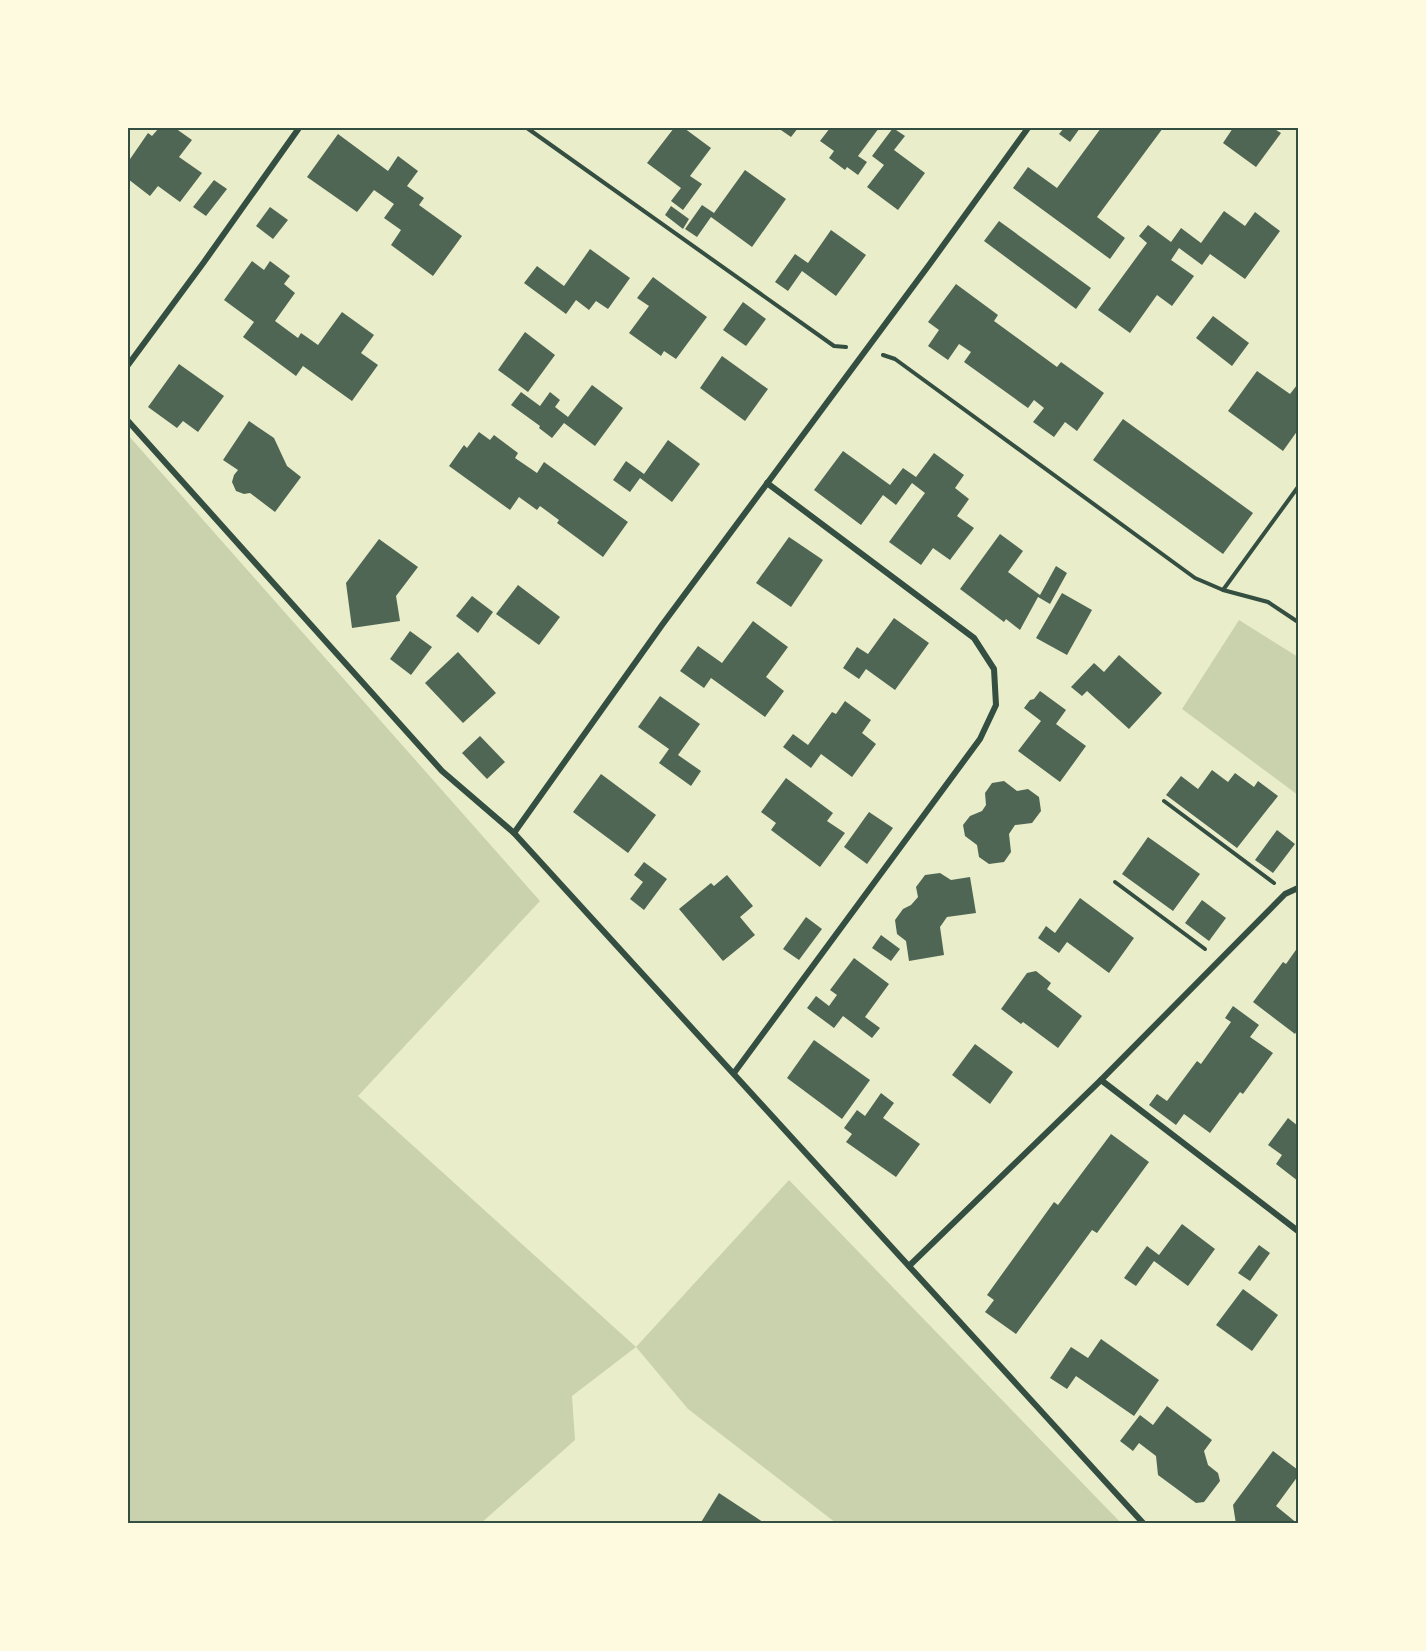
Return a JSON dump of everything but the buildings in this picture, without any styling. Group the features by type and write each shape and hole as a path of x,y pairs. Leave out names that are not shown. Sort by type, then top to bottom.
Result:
{"street":[{"path":"128,365 299,128"},
{"path":"514,833 655,635 1028,128"},
{"path":"128,421 442,771 514,833 1144,1524"},
{"path":"734,1073 980,739 996,705 994,669 974,638 767,483"},
{"path":"909,1266 1101,1080 1285,894 1299,888"},
{"path":"1101,1080 1299,1230"}],"path":[{"path":"527,128 834,346 866,349 895,359 1195,578 1223,590 1268,602 1299,622"},
{"path":"1223,590 1299,487"},
{"path":"1164,801 1267,876 1285,894"},
{"path":"1115,882 1220,960"}],"green space":[{"path":"128,435 540,901 358,1096 636,1347 572,1396 575,1440 481,1523 128,1523"},
{"path":"1239,620 1298,657 1298,795 1182,709"},
{"path":"789,1180 1121,1523 836,1523 688,1409 636,1347"}]}
